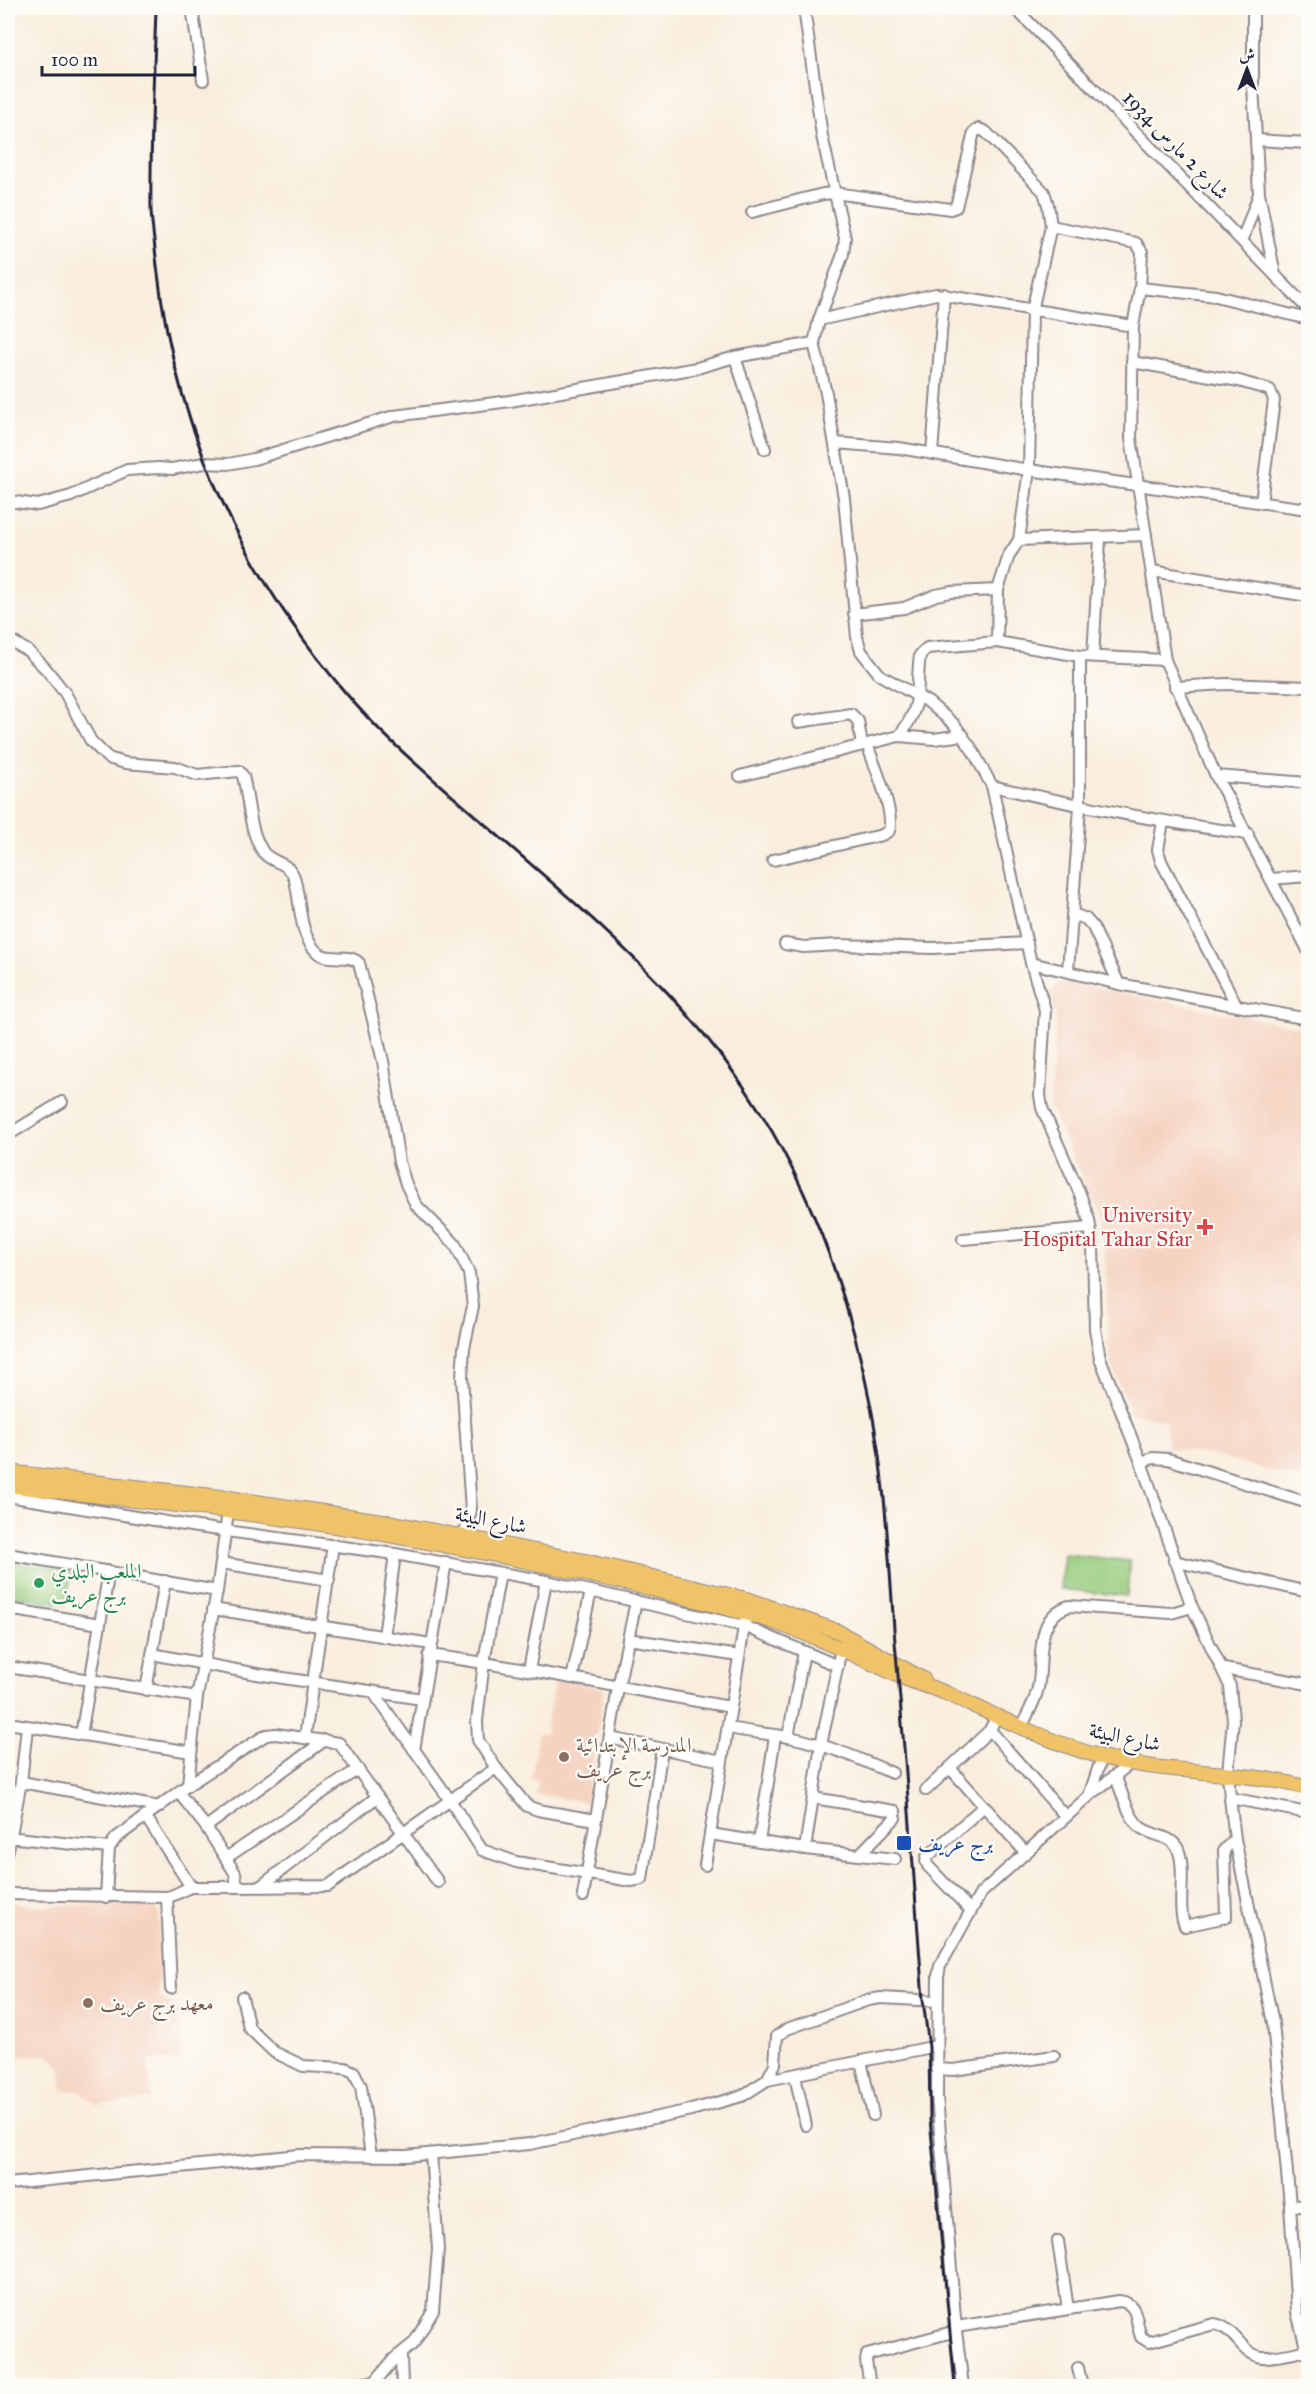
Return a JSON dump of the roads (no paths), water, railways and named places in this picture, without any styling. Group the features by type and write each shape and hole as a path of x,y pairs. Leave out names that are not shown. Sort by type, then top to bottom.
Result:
{"main road":[{"name":"شارع البيئة","path":"8,1472 229,1506 440,1545 584,1574 747,1613 837,1631 897,1663 993,1724 1021,1728 1102,1757 1131,1763 1228,1773 1308,1788"},
{"name":"شارع البيئة","path":"8,1485 388,1522 585,1561 813,1636 898,1676 943,1692"}],"street":[{"path":"192,8 203,80"},
{"path":"804,8 822,136 845,238 838,272 819,320 814,343 844,498 854,614 861,651 870,664 888,681 919,696 946,716 963,735 992,786 1031,963 1045,1010 1040,1095 1042,1108 1080,1194 1090,1228 1093,1246 1097,1344 1100,1358 1141,1462 1192,1607 1224,1669 1230,1686 1233,1709 1228,1773 1230,1798 1235,1839 1273,2023 1290,2205 1297,2312 1308,2352 1260,2357 1245,2348 1224,2328 1214,2324 1149,2342 1141,2337 1134,2308 1127,2302 1068,2309 956,2329 867,2355 870,2386"},
{"name":"شارع 2 مارس 1934","path":"1015,8 1308,309"},
{"path":"1253,8 1253,85 1259,194 1275,276"},
{"path":"752,212 835,193 950,209 956,207 974,132 979,129 986,132 1044,192 1050,226 1032,311 1029,470 1019,540 1010,555 998,590 997,642"},
{"path":"1256,140 1308,143"},
{"path":"1242,241 1259,194"},
{"path":"1050,226 1136,243 1142,252 1140,288 1133,326 1131,438 1165,660 1216,776 1308,950"},
{"path":"1140,288 1216,296 1308,319"},
{"path":"819,320 926,295 945,294 1032,311 1133,326"},
{"path":"932,454 945,294"},
{"path":"8,501 38,505 71,496 127,470 172,469 204,463 228,464 254,459 394,416 510,402 697,368 735,357 814,343"},
{"path":"735,357 765,449"},
{"path":"1132,362 1239,381 1270,390 1274,400 1261,503"},
{"path":"835,443 899,448 1029,470 1308,509"},
{"path":"1019,540 1146,536"},
{"path":"1093,656 1100,539"},
{"path":"1152,571 1308,596"},
{"path":"854,614 904,608 936,595 951,592 998,590"},
{"path":"8,639 28,651 46,669 65,693 91,741 108,758 125,764 175,767 197,775 239,771 243,776 259,845 269,859 291,869 296,883 301,915 314,950 321,955 353,958 359,963 385,1072 399,1162 406,1184 416,1205 455,1244 469,1273 473,1306 464,1348 462,1377 471,1510 465,1536"},
{"path":"899,736 910,721 919,696 922,651 934,647 997,642 1080,656 1165,660"},
{"path":"1068,971 1080,807 1080,656"},
{"path":"1175,687 1226,684 1308,687"},
{"path":"773,860 882,835 889,831 890,820 884,794 858,721 850,714 798,722"},
{"path":"740,776 899,736 934,739 963,735"},
{"path":"1216,776 1308,783"},
{"path":"992,786 1080,807 1248,834"},
{"path":"1163,822 1158,850 1161,861 1237,1006"},
{"path":"1271,879 1308,876"},
{"path":"1073,914 1086,919 1093,927 1119,984"},
{"path":"785,944 804,947 839,945 933,948 1027,943"},
{"path":"1031,963 1119,984 1308,1019"},
{"path":"8,1135 62,1102"},
{"path":"963,1239 1090,1228"},
{"path":"1141,1462 1153,1458 1168,1459 1308,1503"},
{"path":"8,1496 226,1531 446,1562 636,1601 747,1613 804,1652 838,1666"},
{"path":"188,1785 197,1697 217,1591 229,1506"},
{"path":"305,1737 333,1545"},
{"path":"8,1554 217,1591"},
{"path":"384,1637 395,1554"},
{"path":"1174,1561 1308,1592"},
{"path":"414,1750 446,1562"},
{"path":"221,1563 329,1580"},
{"path":"81,1735 108,1571"},
{"path":"500,1574 484,1662 478,1740 496,1768 527,1806 595,1820"},
{"path":"146,1690 165,1581"},
{"path":"529,1670 546,1581"},
{"path":"572,1678 591,1591"},
{"path":"583,1896 618,1688 636,1601"},
{"path":"1021,1728 1037,1691 1045,1630 1050,1618 1058,1610 1069,1606 1171,1613 1192,1607"},
{"path":"8,1609 100,1624"},
{"path":"213,1609 384,1637 484,1662 731,1707"},
{"path":"705,1865 747,1613"},
{"path":"628,1638 739,1656"},
{"path":"805,1849 821,1745 842,1648"},
{"path":"788,1737 804,1652"},
{"path":"152,1654 257,1674 422,1699"},
{"path":"8,1667 90,1682 197,1697"},
{"path":"1224,1669 1308,1684"},
{"path":"373,1692 450,1800 478,1845 487,1853 516,1862 635,1882 642,1879 662,1749"},
{"path":"8,1723 191,1752"},
{"path":"926,1790 993,1724 1066,1817"},
{"path":"8,1850 21,1782 27,1726"},
{"path":"729,1728 788,1737 821,1745 892,1773"},
{"path":"106,1897 109,1848 120,1834 188,1785 266,1735 276,1734 339,1743 438,1882"},
{"path":"759,1842 775,1736"},
{"path":"610,1738 722,1761"},
{"path":"206,1827 326,1740"},
{"path":"1089,1796 1102,1757"},
{"path":"963,2386 956,2329 936,2069 940,1966 981,1893 1089,1796 1131,1763"},
{"path":"8,1894 167,1897 180,1894 191,1887 328,1886 496,1768"},
{"path":"950,1768 1026,1853"},
{"path":"226,1858 358,1769"},
{"path":"1115,1776 1134,1821 1148,1833 1173,1842 1178,1849 1183,1888 1182,1917 1185,1926 1226,1917 1224,1850 1235,1839"},
{"path":"21,1782 159,1807"},
{"path":"178,1793 206,1827 226,1858 235,1873 237,1887"},
{"path":"261,1886 377,1797"},
{"path":"813,1798 895,1811 895,1818 859,1855"},
{"path":"1230,1798 1308,1813"},
{"path":"970,1910 928,1866 926,1861 983,1807"},
{"path":"146,1817 191,1887"},
{"path":"710,1834 805,1849 894,1859"},
{"path":"9,1838 109,1848"},
{"path":"167,1897 171,1988"},
{"path":"242,1997 249,2028 274,2052 303,2066 345,2068 354,2072 361,2086 371,2156"},
{"path":"767,2080 775,2064 777,2036 787,2029 868,2000 881,1998 937,2001"},
{"path":"8,2184 300,2155 431,2154 530,2144 625,2126 742,2096 767,2080 937,2046"},
{"path":"936,2069 953,2070 1054,2056"},
{"path":"861,2061 873,2115"},
{"path":"795,2076 806,2125"},
{"path":"337,2386 375,2382 389,2364 414,2343 434,2307 438,2249 431,2154"},
{"path":"1290,2205 1308,2207"},
{"path":"1058,2241 1068,2309"},
{"path":"401,2355 402,2386"},
{"path":"1078,2368 1082,2386"}],"railway":[{"path":"156,8 151,210 166,325 179,383 197,438 218,492 244,545 273,595 307,644 370,720 621,946 660,984 730,1067 761,1113 799,1182 815,1218 842,1293 871,1407 884,1495 923,2000 929,2047 930,2119 955,2386"}],"place":[{"name":"University Hospital Tahar Sfar","path":"1205,1227"},
{"name":"الملعب البلدي برج عريف","path":"39,1583"},
{"name":"المدرسة الإبتدائية برج عريف","path":"564,1757"},
{"name":"برج عريف","path":"904,1843"},
{"name":"معهد برج عريف","path":"88,2003"}]}
